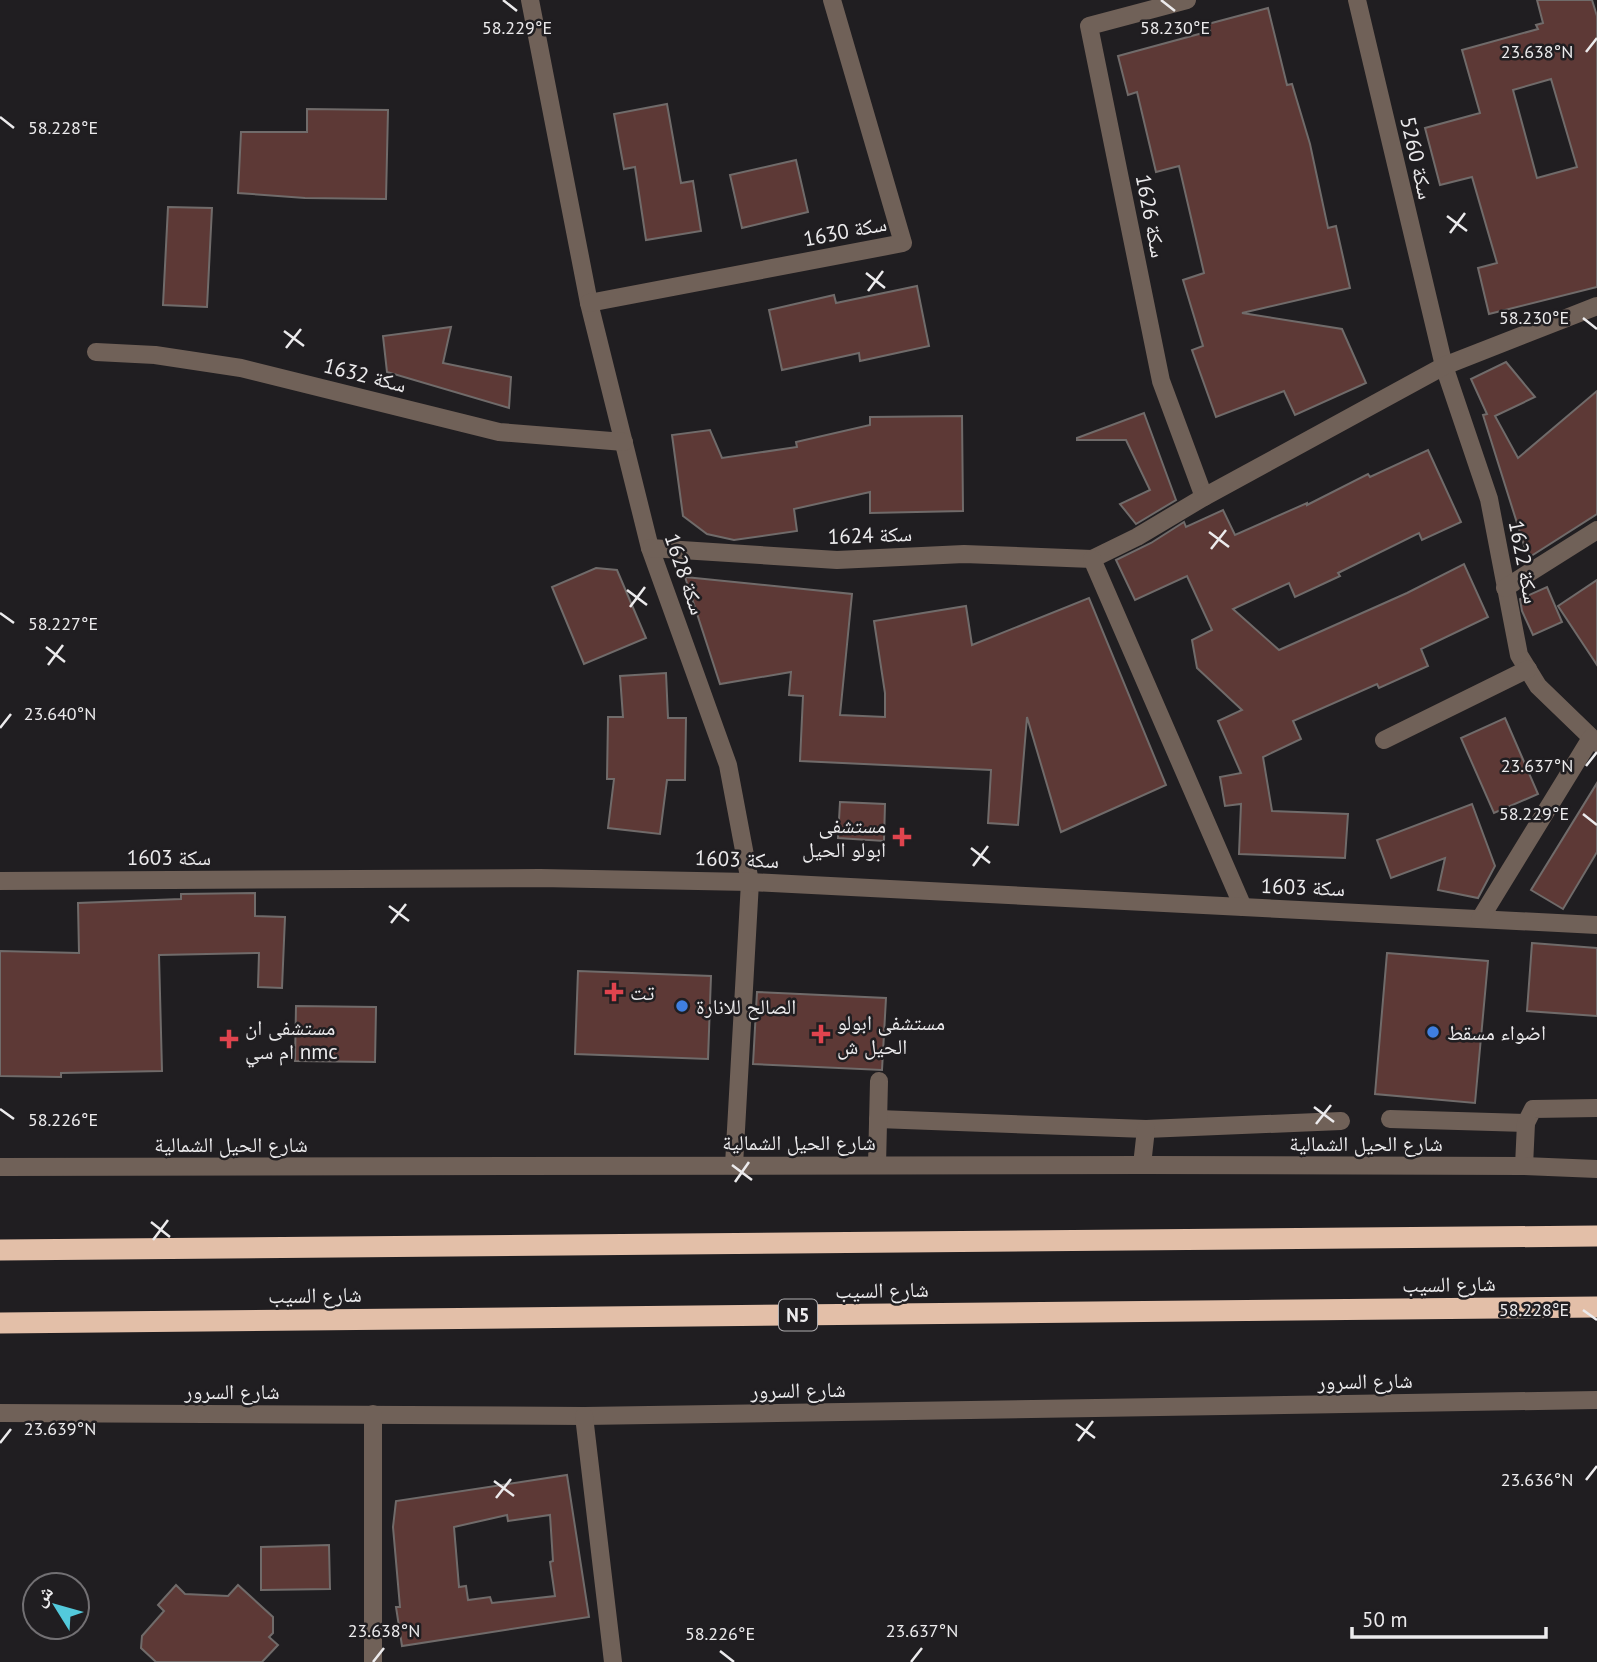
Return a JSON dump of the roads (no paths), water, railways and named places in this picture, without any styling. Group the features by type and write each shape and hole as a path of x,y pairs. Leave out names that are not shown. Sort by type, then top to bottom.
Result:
{"highway":[{"path":"0,1250 1597,1236"},
{"name":"شارع السيب","path":"0,1323 1597,1307"}],"street":[{"name":"سكة 1628","path":"530,0 589,303 650,548 728,765 750,882 734,1165"},
{"name":"سكة 1630","path":"589,303 903,243 832,0"},
{"name":"سكة 5260","path":"1357,0 1444,366"},
{"name":"سكة 1626","path":"1178,1 1089,26 1161,381 1204,497"},
{"name":"سكة 1624","path":"650,548 837,560 964,554 1091,559 1137,537 1204,497 1444,366 1597,306"},
{"name":"سكة 1632","path":"96,352 155,355 241,368 499,432 624,442"},
{"name":"سكة 1622","path":"1444,366 1489,499 1519,655 1538,686 1594,741"},
{"path":"1505,588 1597,530"},
{"path":"1091,559 1243,907"},
{"path":"1384,740 1528,669"},
{"path":"1480,919 1594,741"},
{"name":"سكة 1603","path":"0,881 540,877 750,882 1597,925"},
{"path":"877,1165 879,1081"},
{"path":"1524,1166 1526,1123 1533,1109 1597,1108"},
{"path":"878,1119 1146,1129 1341,1121"},
{"path":"1390,1119 1526,1123"},
{"path":"1142,1165 1146,1129"},
{"name":"شارع الحيل الشمالية","path":"0,1167 1142,1165 1524,1166 1597,1169"},
{"name":"شارع السرور","path":"0,1413 584,1416 1597,1400"},
{"path":"373,1415 373,1662"},
{"path":"584,1416 613,1662"}],"place":[{"name":"مستشفى ابولو الحيل","path":"902,837"},
{"name":"تت","path":"614,992"},
{"name":"الصالح للانارة","path":"682,1006"},
{"name":"اضواء مسقط","path":"1433,1032"},
{"name":"مستشفى ابولو الحيل ش","path":"821,1034"},
{"name":"مستشفى ان ام سي nmc","path":"229,1039"}]}
